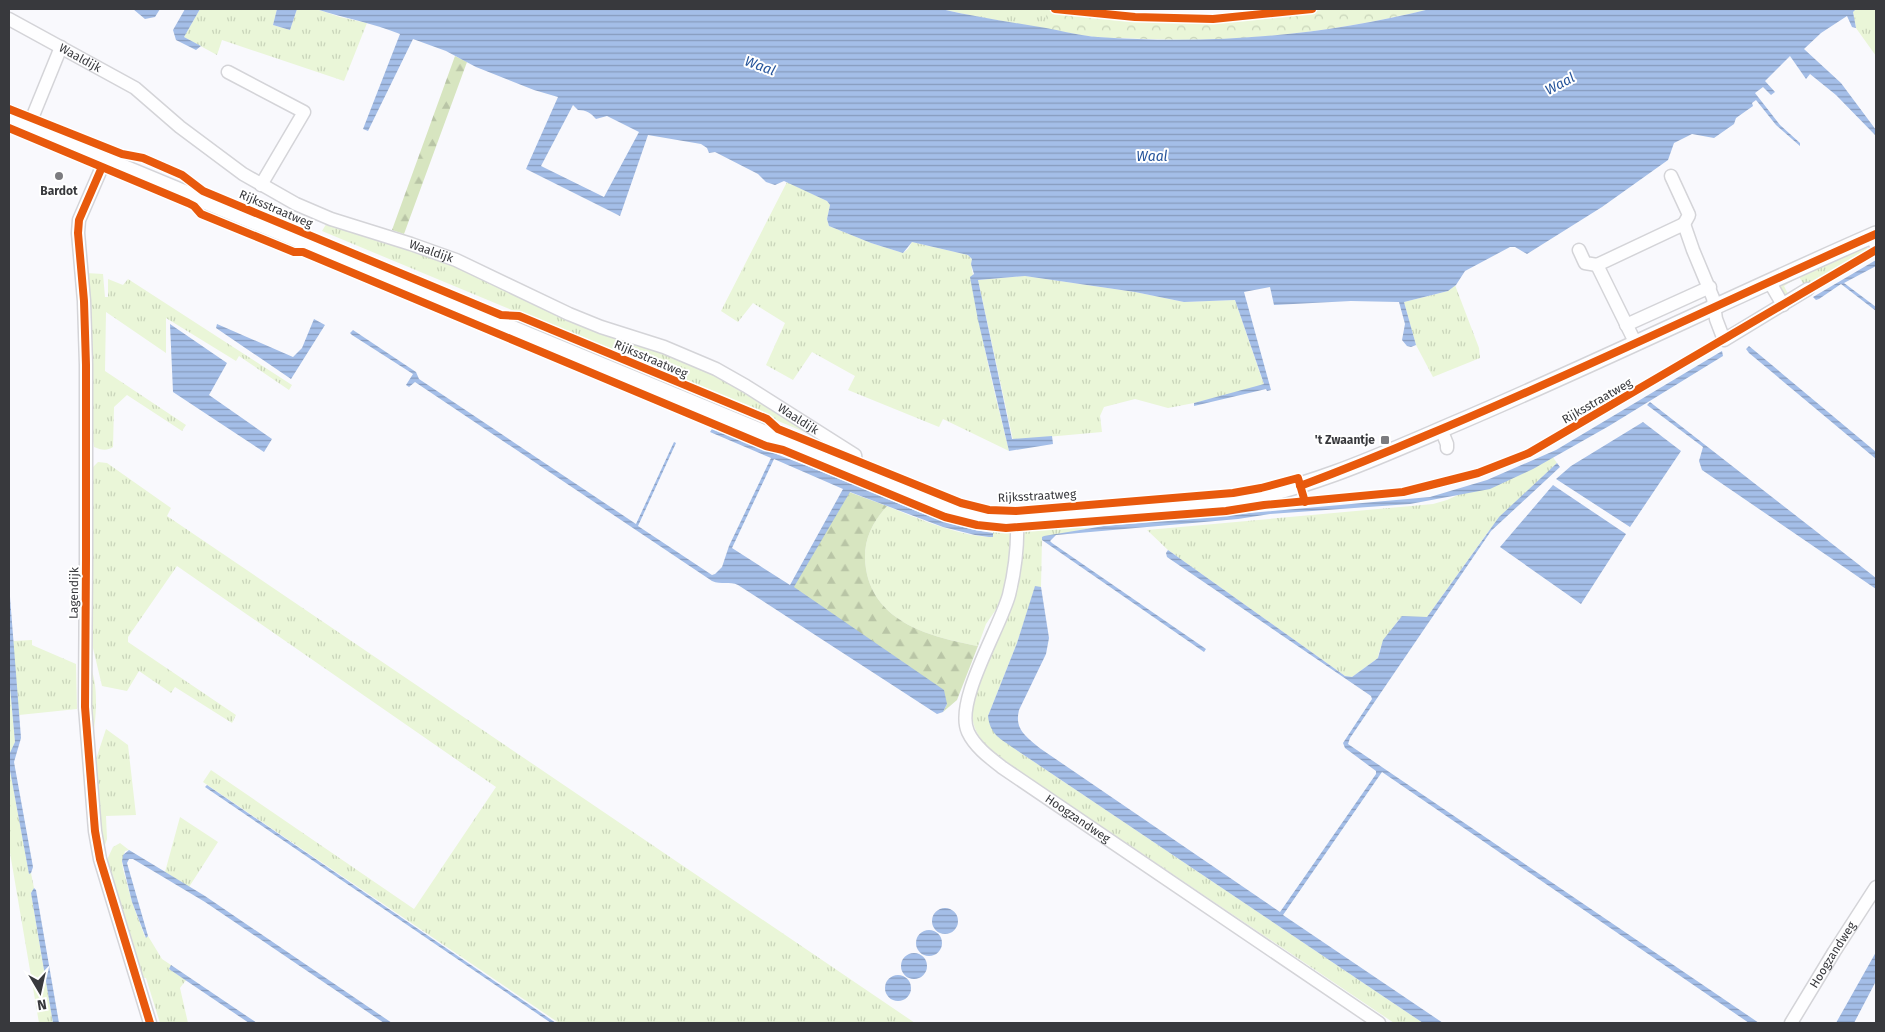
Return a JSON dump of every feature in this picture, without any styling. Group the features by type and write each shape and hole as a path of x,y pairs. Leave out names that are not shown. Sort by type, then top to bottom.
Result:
{"street":[{"name":"Waaldijk","path":"9,19 135,88 180,127 261,185 296,204 330,219 456,260 569,314 601,327 664,347 716,369 855,455 857,470"},
{"path":"28,128 61,47"},
{"path":"228,72 304,112 261,185"},
{"name":"Rijksstraatweg","path":"9,120 950,509 989,517 1017,518 1226,502 1260,497 1300,486 1331,475 1549,384 1769,281 1875,239"},
{"name":"Lagendijk","path":"105,160 79,220 78,232 84,301 86,365 84,707 95,831 100,859 150,1023"},
{"path":"1579,250 1585,263 1597,264 1684,224 1689,215 1671,176"},
{"path":"1684,224 1693,250 1710,287 1716,319 1724,340 1808,289"},
{"path":"1597,264 1636,344"},
{"path":"1769,281 1782,305"},
{"path":"1626,325 1710,287"},
{"path":"1441,429 1447,448"},
{"name":"Hoogzandweg","path":"1017,518 1017,541 1009,596 971,688 965,713 968,731 976,745 1003,768 1379,1023"},
{"name":"Hoogzandweg","path":"1791,1023 1876,887"}],"green space":[{"path":"200,9 277,9 273,25 290,30 297,9 316,9 367,23 344,81 222,40 217,55 184,37"},
{"path":"941,9 1045,9 1062,12 1072,17 1204,24 1344,9 1430,9 1096,37"},
{"path":"1047,9 1101,16 1169,19 1243,19 1330,9 1430,9 1324,30 1253,37 1181,40 1102,38 1044,28"},
{"path":"1856,9 1876,9 1876,56 1856,28 1853,12"},
{"path":"455,56 467,62 404,234 392,230"},
{"path":"787,182 827,201 830,205 827,219 829,226 871,243 903,253 912,242 968,255 972,259 977,306 985,348 1009,451 943,419 939,427 848,390 855,376 812,352 793,380 766,365 785,323 753,303 738,322 721,311"},
{"path":"328,221 409,245 730,381 826,441 322,231"},
{"path":"1864,246 1870,250 1806,288 1799,277 1784,286 1788,294 1785,297 1780,289 1783,282"},
{"path":"86,273 103,274 105,297 108,297 108,279 123,285 128,279 292,385 289,390 239,356 236,361 166,318 166,353 106,312 105,371 186,425 182,431 127,395 114,407 113,447 104,450 94,447 93,385"},
{"path":"1025,276 1135,292 1184,302 1235,300 1264,385 1168,408 1135,399 1104,407 1100,416 1102,432 1013,440 978,280"},
{"path":"1455,285 1479,348 1480,358 1433,377 1416,345 1404,302 1448,291"},
{"path":"1550,453 1557,463 1504,513 1488,532 1427,617 1399,619 1383,642 1378,658 1352,677 1345,676 1168,550 1147,530 1433,504 1447,500"},
{"path":"98,462 107,463 171,508 167,516 915,1023 559,1023 203,782 211,770 414,909 496,787 177,566 128,637 128,642 236,715 232,723 175,687 171,693 139,671 127,691 102,686 93,648 91,469"},
{"path":"849,492 887,506 872,528 865,551 866,569 871,587 881,603 893,615 924,632 978,646 957,700 943,712 947,704 793,587"},
{"path":"887,506 939,526 967,534 993,537 993,529 1009,530 1011,542 1006,589 1002,601 986,624 978,646 924,632 893,615 881,603 871,587 866,569 865,551 872,528"},
{"path":"1090,528 1042,538 1041,587 1035,587 1017,643 988,716 1015,749 1423,1023 1394,1023 1006,762 981,739 974,725 972,707 1023,536 1026,530"},
{"path":"32,640 32,645 76,664 77,709 19,715 13,641"},
{"path":"91,669 94,676 96,695 96,715 92,741"},
{"path":"9,676 15,742 9,756"},
{"path":"106,729 128,745 136,815 106,816 107,839 105,845 102,846 95,762"},
{"path":"9,765 29,873 31,873 34,888 31,893 53,1023 39,1023 9,847"},
{"path":"180,817 218,842 189,887 165,872"},
{"path":"120,843 129,850 125,851 122,861 123,869 132,902 145,937 148,936 162,959 171,965 169,969 186,980 180,988 188,1023 160,1023 146,978 142,978 105,864 113,847"}],"water":[{"path":"133,9 160,9 155,17 145,19"},
{"path":"185,9 200,9 184,37 201,46 196,50 176,40 173,30"},
{"path":"277,9 297,9 290,30 273,25"},
{"name":"Waal","path":"316,9 941,9 1079,35 1182,40 1224,39 1307,32 1348,26 1430,9 1856,9 1853,12 1856,28 1852,27 1847,16 1821,33 1804,49 1841,83 1876,130 1876,136 1836,95 1810,74 1806,79 1790,56 1765,81 1775,92 1771,95 1763,87 1755,93 1780,125 1800,143 1800,146 1776,125 1756,100 1752,103 1753,106 1736,118 1734,124 1714,138 1692,134 1674,143 1668,160 1602,207 1527,254 1515,247 1510,247 1465,271 1456,285 1448,291 1404,302 1416,345 1411,347 1407,346 1402,340 1405,324 1399,302 1351,301 1274,305 1270,287 1244,292 1271,390 1267,391 1266,389 1194,406 1194,403 1264,384 1235,300 1184,302 1135,292 1025,276 978,280 1012,439 1052,436 1053,444 1009,451 978,320 970,277 974,274 971,264 972,259 968,255 912,242 903,253 871,243 829,226 827,219 830,205 827,201 784,181 775,185 766,182 758,174 715,152 709,153 707,148 701,144 648,135 620,216 526,169 558,97 534,90 476,67 446,51 413,39 368,131 363,129 400,34","holes":["573,105 578,110 588,112 596,119 607,116 639,132 604,197 541,166"]},
{"path":"1876,260 1876,266 1844,283 1876,307 1876,311 1841,284 1819,299 1816,300 1813,297"},
{"path":"314,319 325,325 291,379 216,328 217,324 293,357 302,348"},
{"path":"170,324 227,363 209,395 272,439 264,452 173,392"},
{"path":"353,330 416,372 419,379 636,524 674,442 676,443 638,526 712,575 722,567 729,546 771,458 710,432 712,429 924,514 958,526 993,533 993,537 989,537 943,527 850,492 794,587 944,690 947,704 943,712 937,714 738,585 712,581 415,382 409,387 406,385 413,374 350,333","holes":["774,459 843,489 790,585 732,548"]},
{"path":"1749,346 1876,452 1876,459 1749,353 1746,349"},
{"path":"1722,351 1723,356 1609,426 1533,469 1490,489 1410,504 1270,514 1238,519 1056,535 1050,541 1206,649 1204,652 1042,540 1044,536 1104,526 1430,497 1487,480 1556,450"},
{"path":"1650,402 1876,578 1876,589 1702,470 1699,461 1703,447 1647,405"},
{"path":"1643,422 1681,451 1630,527 1556,479 1571,466"},
{"path":"1557,463 1560,467 1491,531 1350,738 1348,744 1759,1023 1749,1023 1382,772 1283,915 1443,1023 1423,1023 1005,742 991,728 988,716 1017,643 1035,586 1041,587 1049,638 1046,654 1019,710 1018,723 1020,728 1041,749 1280,912 1376,774 1376,771 1345,748 1343,743 1372,699 1371,696 1167,557 1166,553 1168,550 1345,676 1352,677 1378,658 1383,640 1402,616 1427,617 1499,517"},
{"path":"1553,485 1626,534 1581,604 1500,547"},
{"path":"9,584 21,738 14,762 33,867 29,874 9,765 9,755 15,742 9,676"},
{"path":"207,785 556,1023 551,1023 205,787"},
{"path":"129,850 205,896 392,1023 384,1023 205,902 133,859 129,859 127,863 148,936 146,938 132,902 122,861 123,855"},
{"path":"34,888 36,890 59,1023 53,1023 31,893"},
{"path":"945,908 954,912 958,921 954,930 945,934 936,930 932,921 936,912"},
{"path":"929,930 938,934 942,943 938,952 929,956 920,952 916,943 920,934"},
{"path":"1876,952 1876,981 1854,1023 1836,1023"},
{"path":"914,953 923,957 927,966 923,975 914,979 905,975 901,966 905,957"},
{"path":"171,965 257,1023 249,1023 169,969"},
{"path":"898,975 907,979 911,988 907,997 898,1001 889,997 885,988 889,979"}],"cycle path":[{"path":"1055,9 1135,17 1213,19 1312,9"},
{"path":"9,109 122,154 143,158 182,175 203,191 501,315 519,316 767,419 778,429 961,503 989,510 1016,511 1233,493 1298,478 1305,502"},
{"path":"9,128 188,203 194,206 201,214 294,252 303,252 766,446 783,450 945,517 977,525 1006,528 1226,511 1264,505 1403,492 1478,473 1529,453 1876,250"},
{"path":"102,167 79,220 78,233 84,301 86,365 85,707 95,831 100,859 150,1023"},
{"path":"1300,486 1484,411 1876,234"}],"place":[{"name":"Bardot","path":"59,176"},
{"name":"'t Zwaantje","path":"1385,440"}]}
